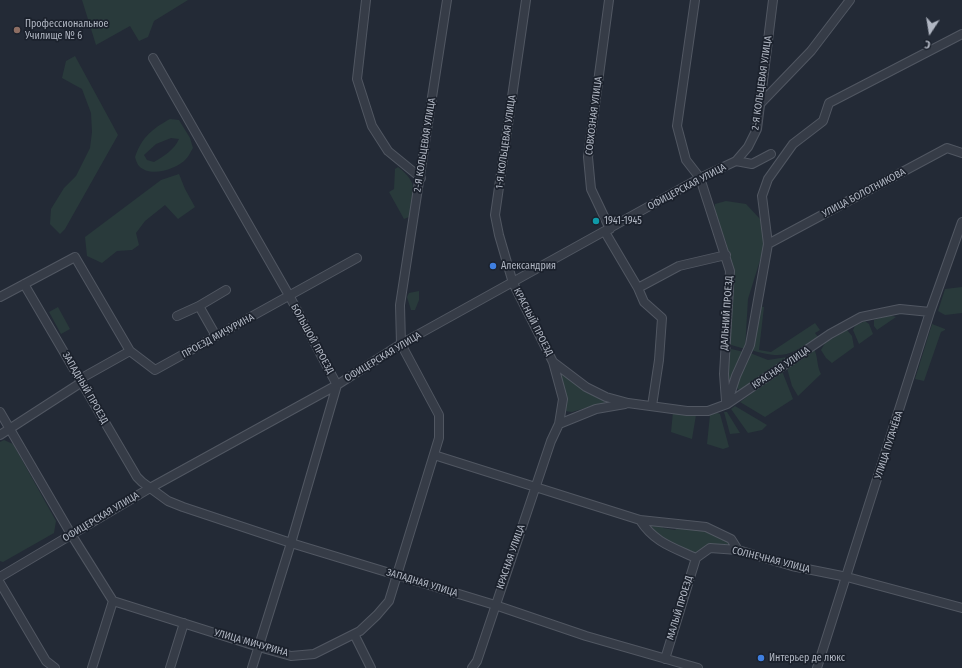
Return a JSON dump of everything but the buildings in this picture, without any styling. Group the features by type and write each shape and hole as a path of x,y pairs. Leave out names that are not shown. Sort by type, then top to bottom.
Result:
{"street":[{"path":"366,0 357,79 372,126 388,151 421,178"},
{"name":"2-Я КОЛЬЦЕВАЯ УЛИЦА","path":"402,291 421,178 447,0"},
{"name":"1-Я КОЛЬЦЕВАЯ УЛИЦА","path":"513,283 499,235 495,215 526,0"},
{"name":"СОВХОЗНАЯ УЛИЦА","path":"609,0 588,157 591,189 607,230 644,302 662,318 659,360 652,406"},
{"path":"696,0 677,126 686,160 700,178"},
{"name":"2-Я КОЛЬЦЕВАЯ УЛИЦА","path":"736,161 748,147 757,129 774,0"},
{"path":"759,105 811,51 850,0"},
{"path":"727,404 736,376 750,345 768,244 762,196 768,179 793,144 823,121 829,103 962,34"},
{"name":"БОЛЬШОЙ ПРОЕЗД","path":"153,58 290,297 337,385 291,543 252,668"},
{"name":"УЛИЦА БОЛОТНИКОВА","path":"768,244 947,148 962,153"},
{"name":"ОФИЦЕРСКАЯ УЛИЦА","path":"0,577 150,488 337,385 402,344 700,178 736,161 752,164 771,154"},
{"name":"ДАЛЬНИЙ ПРОЕЗД","path":"700,178 730,271 724,374 727,404"},
{"name":"УЛИЦА ПУГАЧЁВА","path":"816,668 847,577 930,312 962,222"},
{"path":"638,288 679,266 726,255"},
{"path":"0,298 75,257 130,351 81,380 0,436"},
{"name":"ПРОЕЗД МИЧУРИНА","path":"130,351 155,370 290,297 357,258"},
{"name":"КРАСНЫЙ ПРОЕЗД","path":"513,283 553,362"},
{"name":"ЗАПАДНЫЙ ПРОЕЗД","path":"24,284 137,477 150,488"},
{"path":"177,316 226,290"},
{"name":"УЛИЦА МИЧУРИНА","path":"113,601 291,656 314,654 360,631 377,615 388,601 398,576 439,438 439,415 402,344 400,305 402,291"},
{"path":"198,306 216,336"},
{"name":"КРАСНАЯ УЛИЦА","path":"553,362 586,387 606,397 628,403 687,411 708,412 727,404 830,334 861,317 900,309 930,312"},
{"name":"КРАСНАЯ УЛИЦА","path":"472,668 477,661 551,441 559,424 563,399 553,362"},
{"name":"КРАСНАЯ УЛИЦА","path":"559,424 596,409 628,403"},
{"path":"0,412 71,534 113,601 92,668"},
{"path":"434,455 640,520 706,526 731,538 738,550"},
{"name":"ЗАПАДНАЯ УЛИЦА","path":"150,488 168,501 183,507 291,543 495,605 586,636 698,668"},
{"path":"640,520 648,532 661,543 696,558"},
{"name":"СОЛНЕЧНАЯ УЛИЦА","path":"696,558 710,548 738,550 792,566 847,577 962,608"},
{"name":"МАЛЫЙ ПРОЕЗД","path":"665,659 696,558"},
{"path":"0,583 46,660 54,668"},
{"path":"170,668 184,623"},
{"path":"354,634 371,668"}],"shaded area":[{"path":"82,0 188,0 154,21 148,37 139,41 130,26 96,45"},
{"path":"75,56 118,135 65,229 60,234 50,224 51,209 64,188 76,176 90,148 92,132 91,113 82,89 62,78 66,61"},
{"path":"170,119 179,120 190,138 193,148 182,163 170,169 156,172 144,170 138,165 135,157 148,134","holes":["171,138 179,139 172,150 154,162 147,160 144,155 156,144"]},
{"path":"398,167 410,178 413,189 409,217 404,219 389,192 394,189 395,169"},
{"path":"179,174 195,207 178,219 165,205 145,221 136,233 139,245 132,250 117,251 102,263 87,256 85,237 161,180"},
{"path":"726,201 746,204 761,220 765,244 748,299 745,349 728,344 734,277 726,242 714,212 715,204"},
{"path":"962,287 962,313 945,315 938,311 945,289"},
{"path":"419,291 419,300 415,310 411,310 407,297 409,293"},
{"path":"759,306 764,307 759,350 771,352 815,323 820,330 815,333 818,337 793,352 786,354 771,355 751,350"},
{"path":"58,307 70,329 61,334 49,312"},
{"path":"889,315 896,317 877,330 874,326 874,320"},
{"path":"865,321 869,324 873,334 859,344 853,330 855,326"},
{"path":"932,324 945,330 941,332 924,381 915,379"},
{"path":"847,330 852,336 854,347 832,363 826,358 821,350 825,343"},
{"path":"727,348 744,352 729,381 727,379"},
{"path":"811,351 815,351 821,374 798,396 792,386 787,368"},
{"path":"750,353 768,360 787,357 745,389 739,390 736,387 736,383"},
{"path":"782,371 793,399 765,417 740,402"},
{"path":"562,374 576,384 606,400 606,402 572,412 565,411 560,376"},
{"path":"735,406 767,425 762,430 748,433 731,409"},
{"path":"673,412 696,415 692,439 671,432"},
{"path":"715,412 720,414 729,447 723,449 707,444 710,415"},
{"path":"724,412 727,412 740,433 730,434"},
{"path":"4,440 13,444 56,521 54,533 3,562 0,561 0,442"},
{"path":"647,523 662,525 663,528 675,530 678,527 705,529 729,540 730,545 719,544 707,546 695,554 653,534"}],"place":[{"name":"Профессиональное Училище № 6","path":"17,30"},
{"name":"1941-1945","path":"596,221"},
{"name":"Александрия","path":"493,266"},
{"name":"Интерьер де люкс","path":"761,658"}]}
